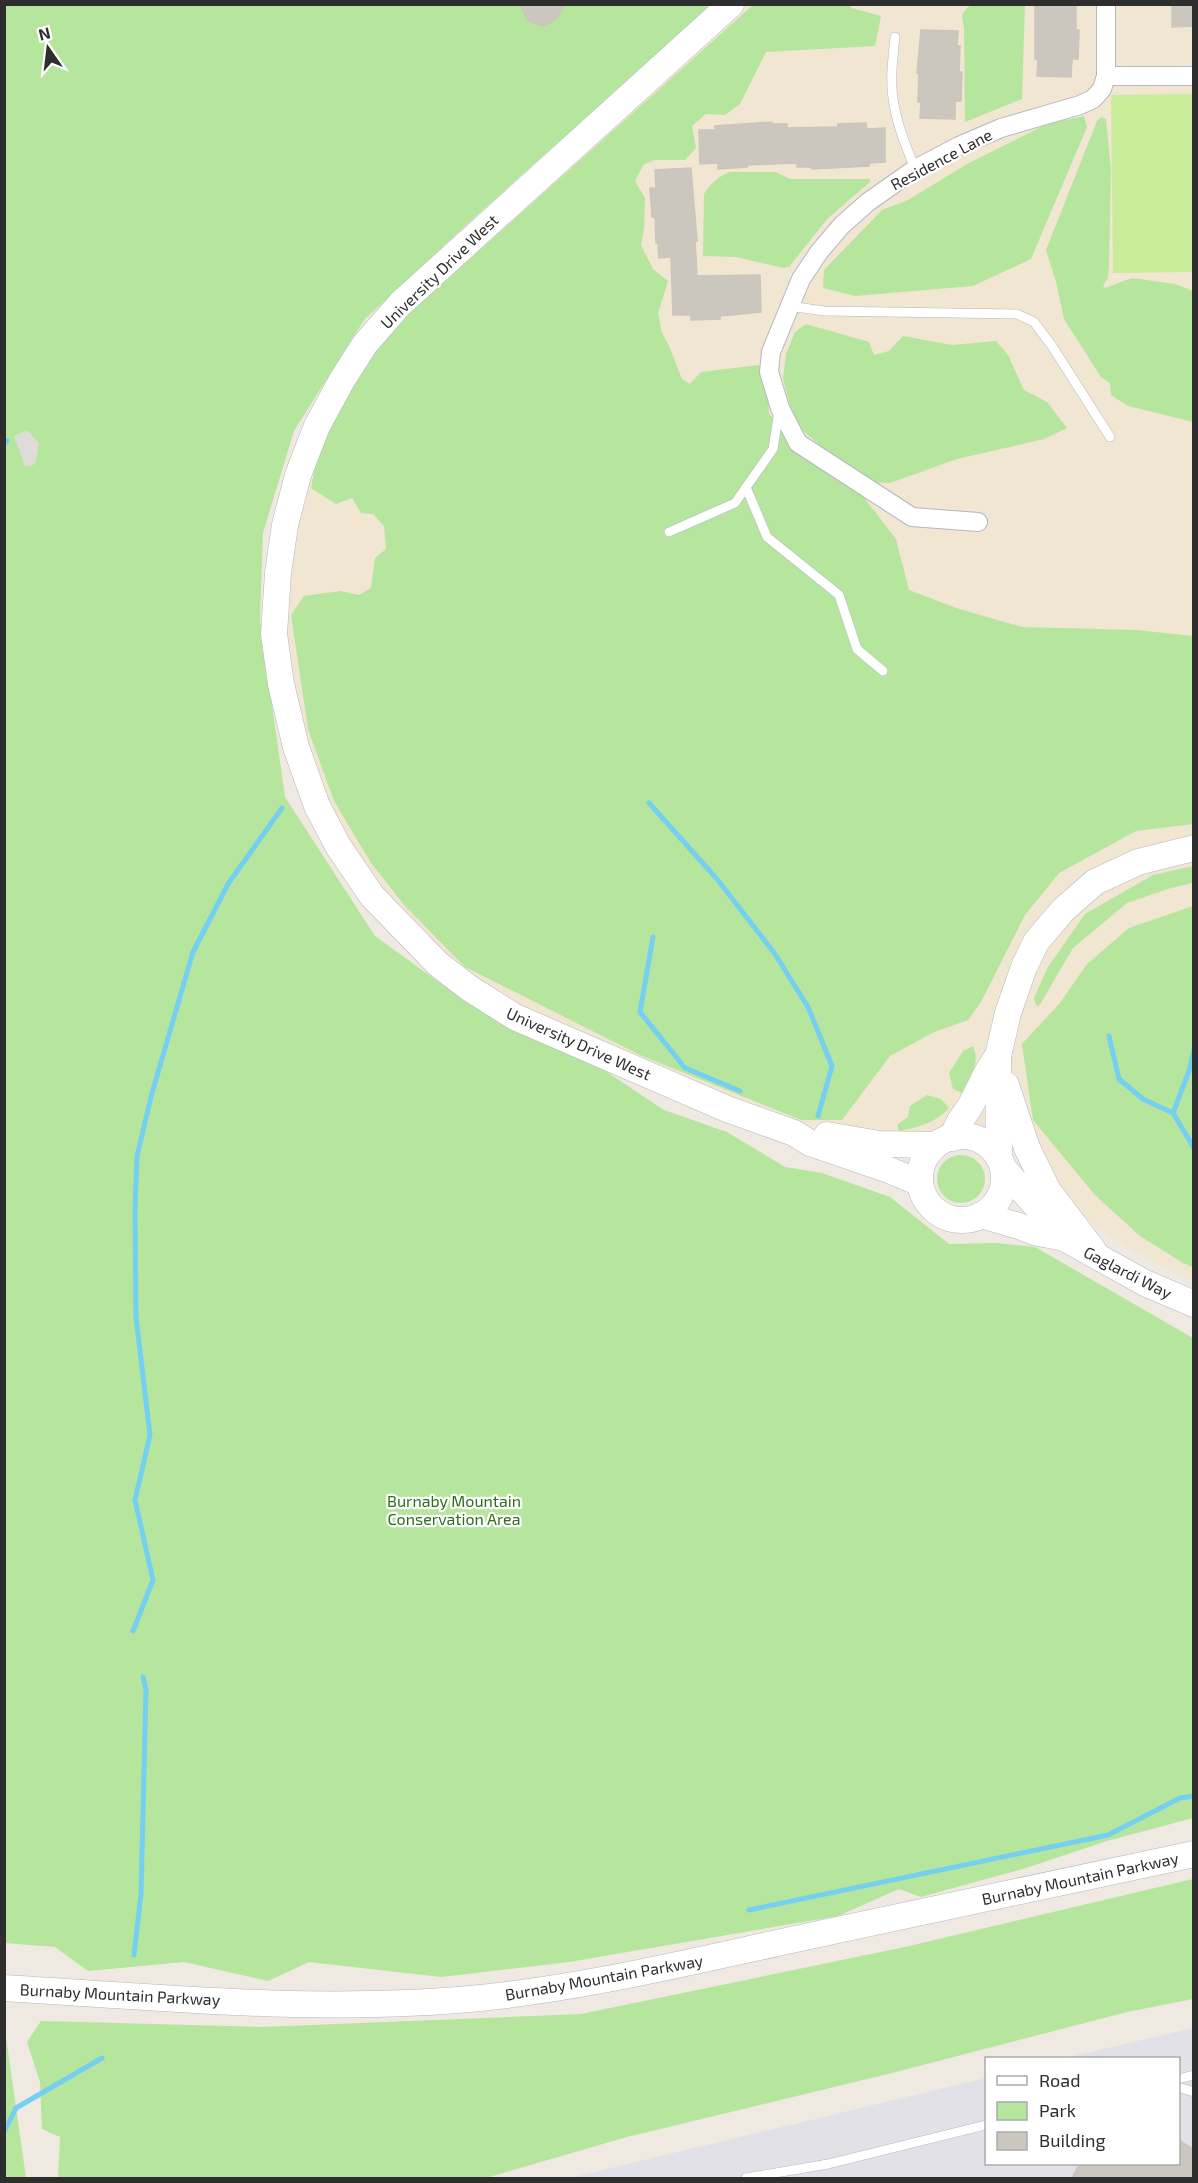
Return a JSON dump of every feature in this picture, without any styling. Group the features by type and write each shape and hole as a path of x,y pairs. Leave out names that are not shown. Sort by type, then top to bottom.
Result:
{"street":[{"name":"University Drive West","path":"731,4 400,304 365,344 317,426 298,475 283,534 274,634 281,684 296,747 317,806 338,846 372,896 438,964 469,988 515,1017 727,1109 794,1133 810,1143 890,1170 920,1183"},
{"path":"1106,4 1106,76 1194,76"},
{"name":"Residence Lane","path":"978,522 912,517 798,443 780,408 769,372 771,352 801,279 819,252 842,225 868,202 915,169 959,146 1001,128 1080,105 1093,99 1102,89 1106,76"},
{"path":"998,1056 956,1126 922,1162 920,1183 928,1201 942,1215 955,1219 968,1219 993,1208 1001,1196 1005,1183 1001,1162 998,1056 1008,1013 1024,967 1036,942 1063,910 1095,882 1115,871 1160,855 1194,848"},
{"path":"998,1056 1027,1148 1048,1191 1098,1257"},
{"name":"University Drive West","path":"794,1133 815,1132 879,1144 944,1141"},
{"path":"944,1141 966,1136 979,1139 990,1146 1001,1162"},
{"name":"Gaglardi Way","path":"1001,1162 1064,1238"},
{"name":"Gaglardi Way","path":"981,1215 1034,1232 1064,1238 1145,1283 1194,1304"},
{"name":"Burnaby Mountain Parkway","path":"4,1988 287,2003 373,2004 459,2000 536,1990 701,1960 1194,1854"}],"lane":[{"path":"895,37 893,99 902,137 915,169"},
{"path":"789,306 824,311 1017,314 1034,322 1110,437"},
{"path":"669,531 735,503 773,449 780,408"},
{"path":"746,487 767,537 839,595 857,650 883,671"},
{"path":"746,2178 828,2164 985,2126"}],"shaded area":[{"path":"747,5 1193,5 1193,1282 1135,1252 1095,1227 1061,1194 1030,1139 951,1122 937,1134 851,1134 796,1121 724,1096 550,1022 479,983 436,948 395,906 338,825 316,777 298,718 286,643 291,546 316,445 426,292"},
{"path":"27,430 39,443 36,461 32,466 25,466 14,436"},
{"path":"1193,2028 1193,2178 569,2178 985,2078 985,2165 1180,2165 1180,2057 1069,2057"}],"green space":[{"name":"Burnaby Mountain Conservation Area","path":"4,5 712,5 477,215 364,320 294,431 263,533 260,620 285,797 375,936 469,1004 580,1054 664,1110 727,1132 785,1167 822,1173 890,1197 949,1244 996,1243 1035,1247 1193,1338 1193,1818 1107,1841 1026,1868 921,1897 899,1889 838,1916 569,1962 441,1977 309,1962 268,1981 184,1962 88,1971 55,1947 5,1943"},
{"path":"753,5 851,5 851,8 881,16 875,46 766,52 740,104 725,115 706,114 692,126 696,148 685,160 655,160 644,164 635,181 645,198 641,245 653,269 668,281 658,313 662,333 682,379 690,384 701,372 759,365 767,381 769,414 845,473 896,539 909,590 959,609 1022,627 1136,630 1193,636 1193,824 1136,831 1059,873 1025,915 981,1002 968,1020 934,1032 890,1056 842,1120 801,1120 642,1056 465,967 405,906 371,863 334,801 308,729 291,615 304,596 340,591 359,595 371,588 375,558 386,549 384,526 373,514 361,513 352,498 336,504 311,488 320,439 359,370 416,303 471,258"},
{"path":"971,5 1025,5 1022,99 965,122 962,17"},
{"path":"1193,94 1193,272 1113,273 1111,95"},
{"path":"1084,116 1087,127 1031,259 973,286 855,296 823,288 824,270 882,210 908,200 967,164 1047,124"},
{"path":"1101,117 1106,119 1111,170 1109,266 1108,277 1103,286 1105,288 1132,278 1175,284 1193,291 1193,422 1128,406 1111,395 1110,383 1101,377 1064,319 1046,250 1097,121"},
{"path":"729,172 776,172 790,179 870,179 870,182 827,219 789,267 783,268 736,257 703,256 704,194 715,181"},
{"path":"806,324 869,342 874,355 889,351 903,336 952,345 996,341 1008,355 1024,390 1047,402 1067,428 1044,439 957,459 890,483 863,482 795,424 783,379 786,354 795,332"},
{"path":"1193,866 1193,883 1127,903 1073,948 1039,1006 1036,1005 1034,998 1048,967 1085,914 1153,875"},
{"path":"1194,906 1193,1267 1140,1236 1095,1195 1033,1120 1022,1044 1060,1003 1087,964 1129,928"},
{"path":"973,1046 975,1064 962,1093 953,1089 949,1073 963,1051"},
{"path":"927,1095 941,1099 949,1108 926,1124 899,1131 897,1125 908,1117 910,1106"},
{"path":"956,1155 966,1155 981,1165 985,1179 981,1193 975,1199 966,1203 956,1203 941,1193 937,1184 937,1174 947,1159"},
{"path":"1193,1879 1193,1999 1127,2012 892,2073 627,2137 486,2178 58,2178 60,2137 42,2129 40,2082 27,2042 41,2021 261,2027 581,2014 905,1947"},
{"path":"5,2030 26,2178 5,2178"}],"building":[{"path":"521,4 565,4 556,19 544,26 530,22"},
{"path":"1035,4 1076,4 1076,30 1079,30 1078,59 1072,59 1071,77 1037,76"},
{"path":"1172,4 1194,4 1194,26 1172,27"},
{"path":"921,30 958,31 959,72 962,72 961,101 955,101 955,119 920,118 921,102 918,102 919,73 917,73"},
{"path":"772,122 772,124 787,124 787,128 838,127 838,124 866,123 867,129 885,128 885,162 869,163 869,166 812,169 812,167 797,167 797,163 718,169 718,163 700,164 699,130 715,130 715,126"},
{"path":"691,168 697,241 695,241 697,276 760,275 761,312 720,316 720,319 691,320 691,315 673,315 671,257 659,258 650,188 656,188 655,170"},
{"path":"1180,2141 1194,2150 1194,2178 1072,2178 1079,2165 1180,2165"}],"waterway":[{"path":"4,444 7,441"},
{"path":"649,803 717,879 775,954 808,1007 832,1066 818,1116"},
{"path":"133,1631 153,1580 135,1500 150,1435 136,1317 137,1156 152,1093 193,952 228,884 282,808"},
{"path":"653,937 640,1012 685,1068 740,1091"},
{"path":"1109,1036 1119,1079 1143,1099 1173,1113 1194,1148"},
{"path":"1173,1113 1189,1071 1194,1050"},
{"path":"134,1955 141,1894 146,1689 143,1677"},
{"path":"749,1910 1108,1835 1180,1798 1194,1796"},
{"path":"4,2132 16,2108 102,2058"}]}
